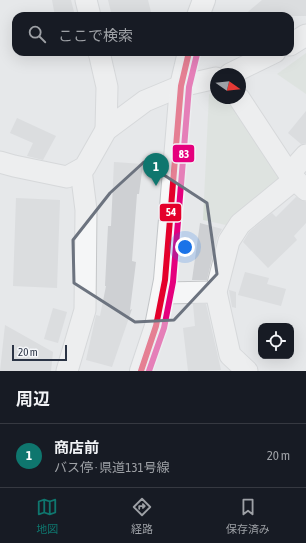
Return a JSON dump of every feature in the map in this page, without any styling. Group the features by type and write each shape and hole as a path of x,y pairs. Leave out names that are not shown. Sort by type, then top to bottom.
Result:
{"main road":[{"path":"200,12 204,0"},
{"path":"141,371 156,326 166,280 181,86 187,56"}],"street":[{"path":"86,0 89,12"},
{"path":"294,42 306,35"},
{"path":"100,56 107,87 106,130"},
{"path":"242,68 267,56"},
{"path":"0,162 36,172 67,177 85,167 106,130 145,101 181,86 210,79"},
{"path":"243,104 297,181"},
{"path":"247,371 230,355 216,292 229,241 240,224 297,181 306,155"},
{"path":"67,371 85,310 86,210 81,170"},
{"path":"163,293 216,292"}],"highlighted area":[{"path":"144,162 207,203 217,274 174,320 135,322 74,283 73,240 110,193"}],"shaded area":[{"path":"306,53 306,94 277,74"},
{"path":"209,94 210,104 232,104 282,179 226,225 203,220"}],"building":[{"path":"52,0 71,0 74,12 54,12"},
{"path":"108,0 148,0 151,12 111,12"},
{"path":"262,0 306,0 306,16 294,16 294,12 248,12"},
{"path":"306,111 306,143 301,144 288,133"},
{"path":"17,118 56,136 43,160 27,156 33,143 10,133"},
{"path":"114,162 143,164 139,194 137,194 132,261 136,262 130,310 132,309 112,367 86,360 96,315 100,316 106,286 108,226 111,226"},
{"path":"296,197 306,202 306,223 294,236 297,240 268,268 243,242 249,232 272,213 276,217"},
{"path":"16,198 60,200 57,288 13,286"},
{"path":"200,223 222,229 217,238 207,280 192,280"},
{"path":"245,272 269,278 267,284 286,289 281,306 238,295"},
{"path":"229,290 236,292 236,308 232,307"},
{"path":"193,304 206,304 221,370 188,371 183,328 195,326"},
{"path":"53,308 67,312 58,343 44,339"},
{"path":"5,325 53,352 51,371 0,371"}],"transit line":[{"name":"54","path":"141,371 156,326 165,280 181,86 188,56"},
{"name":"83","path":"149,371 164,328 173,282 189,87 197,56"}],"place":[{"name":"商店前","path":"156,186"}]}
